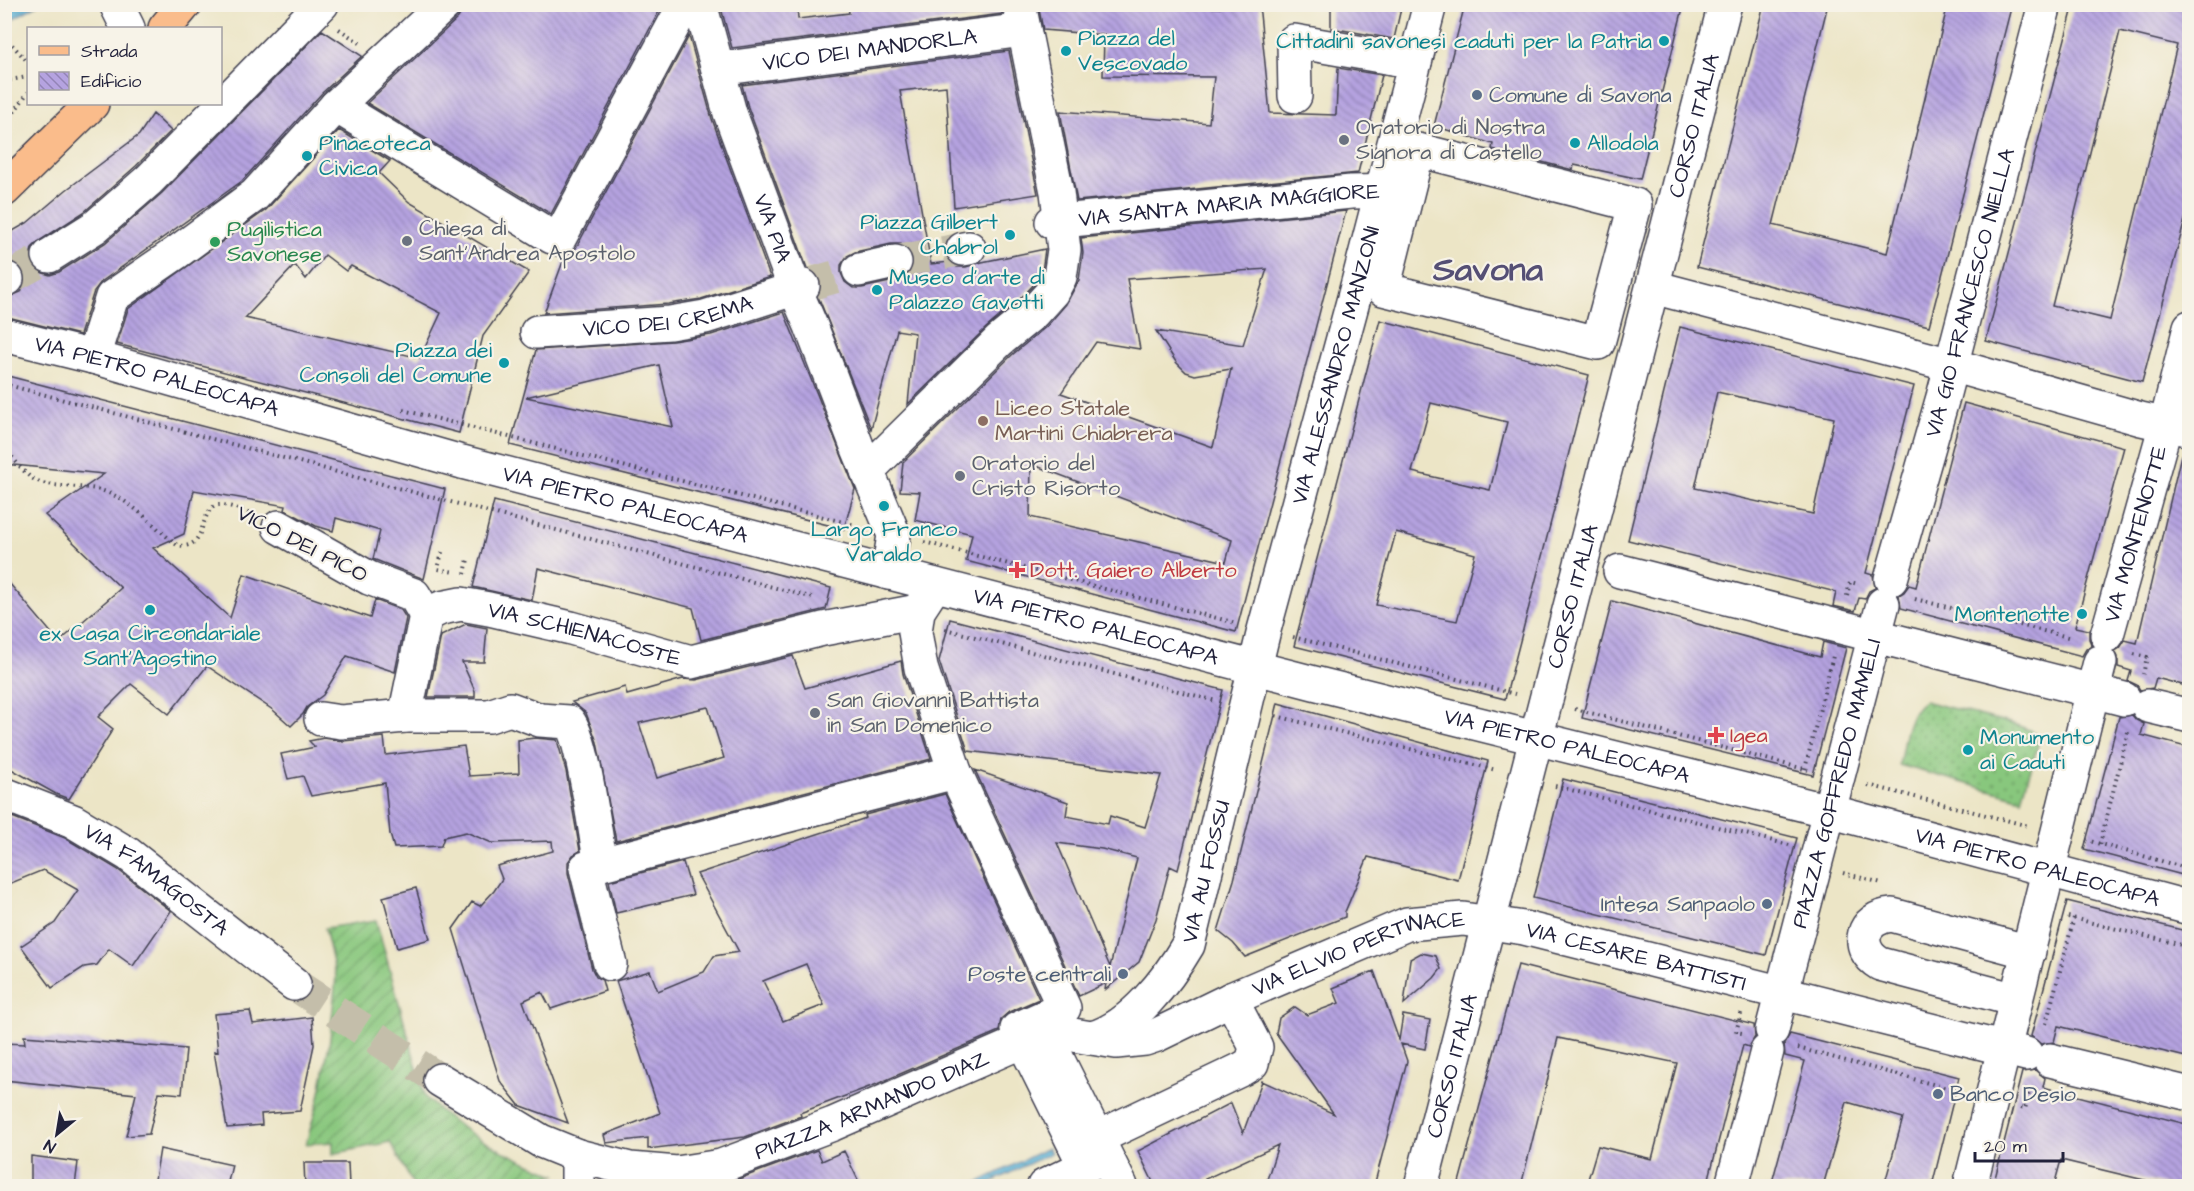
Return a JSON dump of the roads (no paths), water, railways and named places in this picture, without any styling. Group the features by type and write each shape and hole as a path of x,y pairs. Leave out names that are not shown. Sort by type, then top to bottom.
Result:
{"main road":[{"path":"166,27 185,4"},
{"path":"4,190 91,105"}],"street":[{"path":"117,4 128,27"},
{"path":"93,357 112,297 255,195 336,106 445,4"},
{"path":"336,106 555,238 685,4"},
{"name":"VIA PIA","path":"700,4 730,113 799,288 811,326 862,459"},
{"name":"VIA ALESSANDRO MANZONI","path":"1255,668 1355,294 1394,191 1415,62 1430,4"},
{"name":"CORSO ITALIA","path":"1421,1186 1725,4"},
{"name":"VIA GIO FRANCESCO NIELLA","path":"1876,635 1951,365 2045,4"},
{"path":"50,256 95,227 149,180 233,96 315,7"},
{"path":"888,573 894,535 862,459 900,436 999,341 1033,313 1052,292 1063,266 1064,250 1056,221 1057,192 1021,17"},
{"name":"VICO DEI MANDORLA","path":"718,69 1021,17"},
{"path":"1294,96 1294,41 1415,62"},
{"path":"1418,150 1635,204 1598,343 1383,289 1394,191 1418,150"},
{"name":"VIA SANTA MARIA MAGGIORE","path":"1056,221 1351,192 1394,191"},
{"path":"859,270 895,262"},
{"path":"1653,287 2178,427"},
{"name":"VICO DEI CREMA","path":"537,332 670,323 705,316 799,288"},
{"name":"VIA MONTENOTTE","path":"2100,662 2178,427 2190,327"},
{"name":"VIA PIETRO PALEOCAPA","path":"4,334 93,357 462,462 888,573 927,598 1255,668 1829,811 2190,908"},
{"name":"VICO DEI PICO","path":"279,527 369,578 414,595 426,615"},
{"path":"1620,571 1876,635"},
{"path":"927,598 915,632 921,668 1044,1027 1096,1153 1121,1186"},
{"name":"VIA SCHIENACOSTE","path":"426,615 441,608 460,604 489,609 571,628 691,662 823,629 927,598"},
{"path":"405,716 426,615"},
{"name":"PIAZZA GOFFREDO MAMELI","path":"1732,1186 1876,635 2100,662 2138,693 2190,716"},
{"path":"1970,1186 2026,1054 2016,1000 2050,871 2100,662"},
{"name":"VIA AU FOSSU","path":"1092,1038 1123,1021 1149,998 1176,966 1188,945 1255,668"},
{"path":"321,719 341,722 405,716 489,716 510,709 540,720 569,722 574,728 584,766 593,866 610,964"},
{"path":"593,866 955,771"},
{"name":"VIA FAMAGOSTA","path":"4,794 73,821 128,854 294,984"},
{"path":"2016,1000 1880,964 1867,953 1864,937 1871,922 1882,916 1892,915 2029,952"},
{"name":"VIA ELVIO PERTINACE","path":"1231,999 1407,924 1463,919 1488,921"},
{"name":"VIA CESARE BATTISTI","path":"1488,921 1782,992"},
{"path":"1782,992 2190,1094"},
{"path":"1044,1186 1096,1153 1252,1063 1256,1047 1231,999"},
{"name":"PIAZZA ARMANDO DIAZ","path":"578,1171 630,1169 677,1173 721,1166 833,1124 1044,1027 1067,1034 1116,1042 1145,1039 1183,1024 1231,999"},
{"path":"440,1080 542,1141 578,1171"}],"water":[{"path":"5,4 37,4 37,5 5,23"},
{"path":"1048,1148 1051,1153 983,1186 976,1186 975,1184"}],"tunnel":[{"path":"895,262 963,249"},
{"path":"7,279 49,256"},
{"path":"803,286 859,270"},
{"path":"294,984 440,1080"}],"place":[{"name":"Cittadini savonesi caduti per la Patria","path":"1664,41"},
{"name":"Piazza del Vescovado","path":"1066,51"},
{"name":"Comune di Savona","path":"1477,95"},
{"name":"Oratorio di Nostra Signora di Castello","path":"1344,140"},
{"name":"Allodola","path":"1575,143"},
{"name":"Pinacoteca Civica","path":"307,156"},
{"name":"Piazza Gilbert Chabrol","path":"1010,235"},
{"name":"Chiesa di Sant'Andrea Apostolo","path":"407,241"},
{"name":"Pugilistica Savonese","path":"215,242"},
{"name":"Museo d'arte di Palazzo Gavotti","path":"877,290"},
{"name":"Piazza dei Consoli del Comune","path":"504,363"},
{"name":"Liceo Statale Martini Chiabrera","path":"983,421"},
{"name":"Oratorio del Cristo Risorto","path":"960,476"},
{"name":"Largo Franco Varaldo","path":"884,506"},
{"name":"Dott. Gaiero Alberto","path":"1017,570"},
{"name":"ex Casa Circondariale Sant'Agostino","path":"150,610"},
{"name":"Montenotte","path":"2082,614"},
{"name":"San Giovanni Battista in San Domenico","path":"815,713"},
{"name":"Igea","path":"1716,735"},
{"name":"Monumento ai Caduti","path":"1968,750"},
{"name":"Intesa Sanpaolo","path":"1767,904"},
{"name":"Poste centrali","path":"1123,974"},
{"name":"Banco Desio","path":"1938,1094"}],"district":[{"name":"Savona","path":"1488,270"}]}
